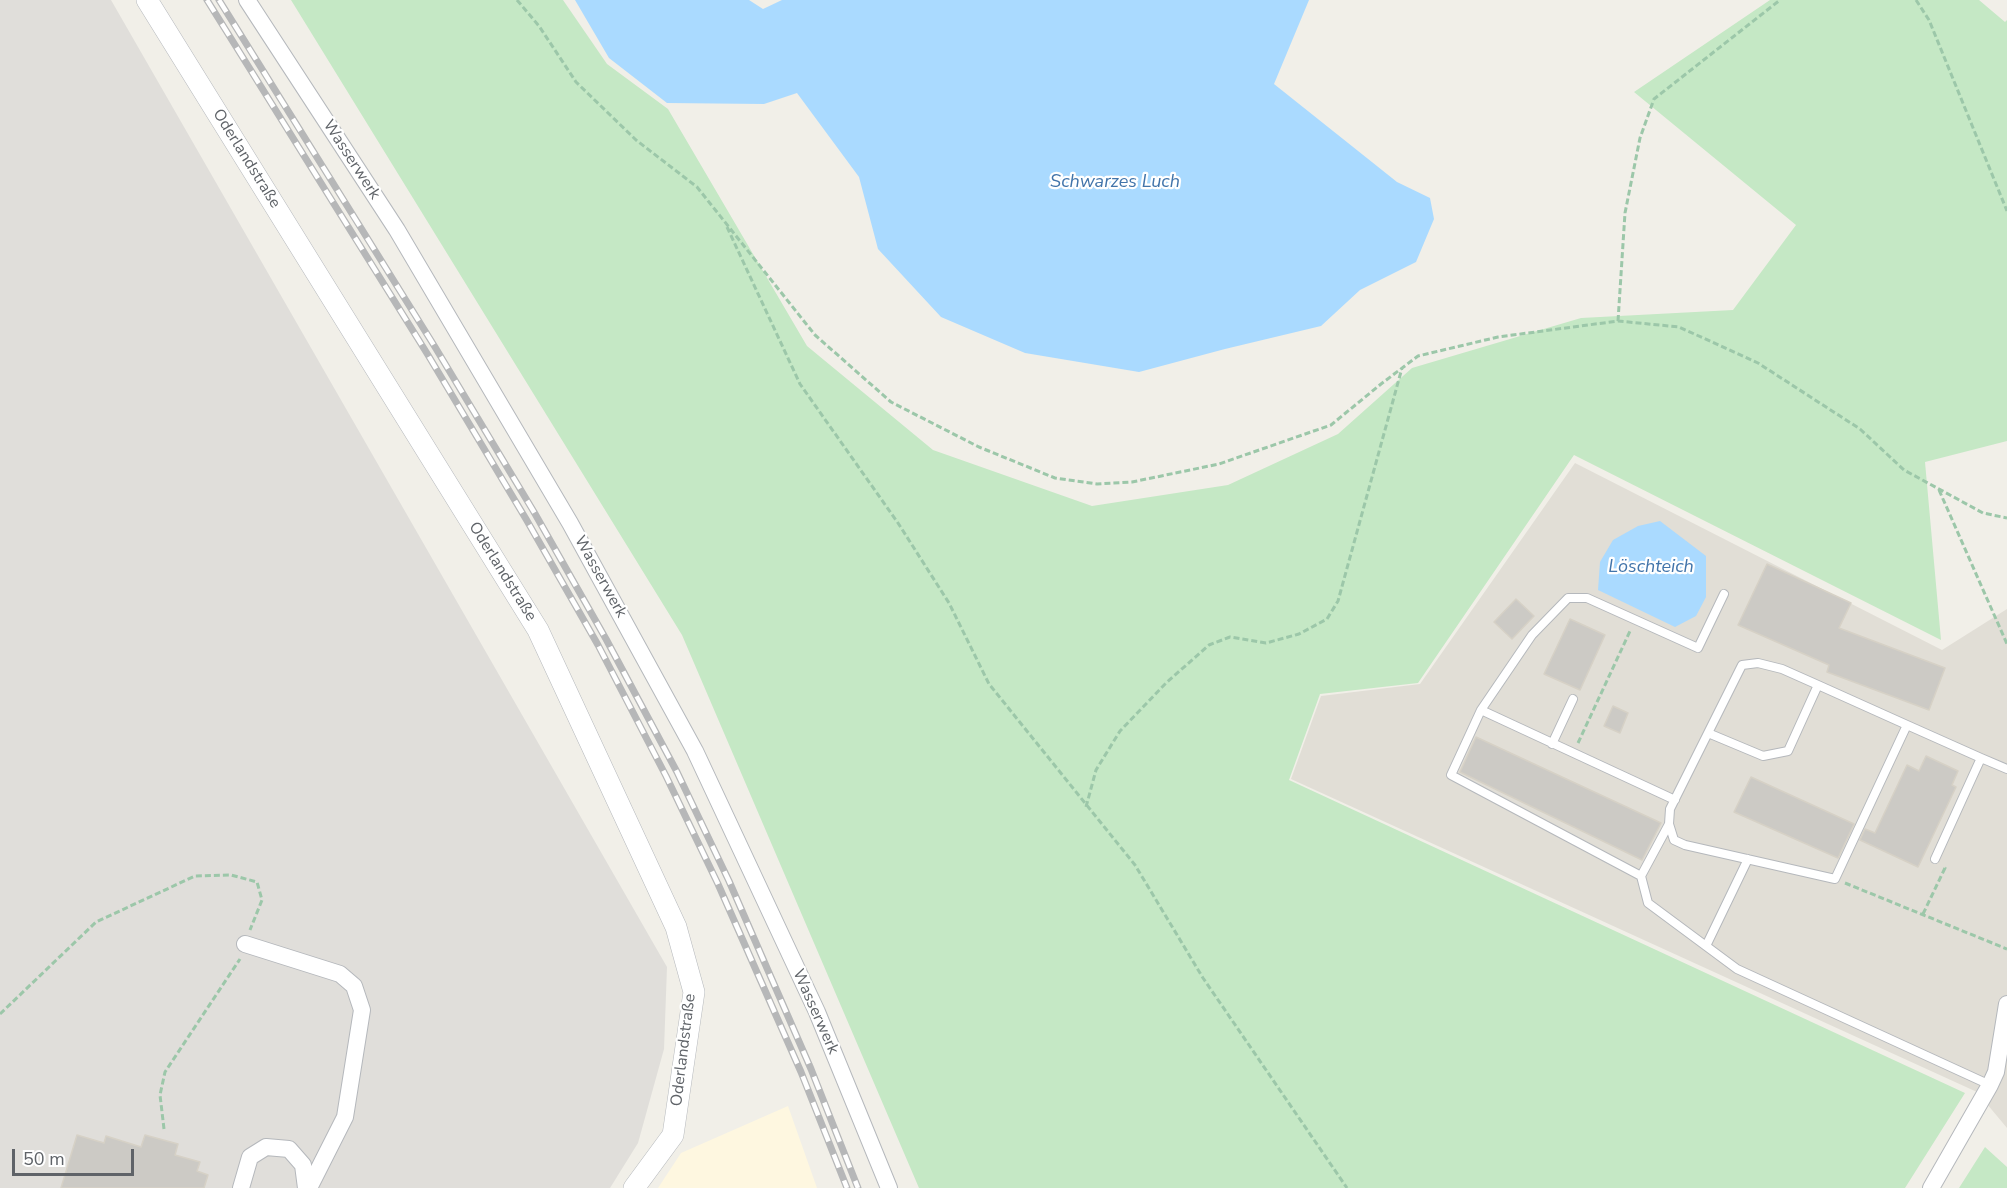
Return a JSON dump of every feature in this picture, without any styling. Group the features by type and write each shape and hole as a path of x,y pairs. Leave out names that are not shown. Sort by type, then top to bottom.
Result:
{"street":[{"name":"Oderlandstraße","path":"147,0 538,630 676,927 694,992 673,1135 634,1188"},
{"name":"Wasserwerk","path":"246,0 397,230 570,523 689,740 817,1012 889,1188"},
{"path":"244,944 340,974 354,986 362,1010 345,1117 307,1188"},
{"path":"1931,1188 1997,1078 2007,1004"},
{"path":"241,1188 250,1157 266,1147 288,1149 303,1165 307,1188"}],"lane":[{"path":"1641,876 1451,776 1481,710 1532,634 1568,598 1587,598 1698,648 1724,594"},
{"path":"1907,724 1835,879 1685,845 1674,840 1669,824 1670,809 1742,665 1758,663 1774,667 1818,685 1907,724 2007,769"},
{"path":"1708,734 1763,756 1788,751 1818,685"},
{"path":"1552,744 1573,699"},
{"path":"1481,710 1675,800"},
{"path":"1935,860 1981,758"},
{"path":"1669,824 1641,876 1648,903 1737,969 1997,1078"},
{"path":"1706,946 1748,860"}],"path":[{"path":"517,0 538,26 576,82 636,140 697,187 815,334 891,402 979,447 1055,478 1097,484 1132,483 1219,464 1331,425 1418,356 1498,338 1618,321 1679,327 1758,363 1860,429 1904,470 1983,513 2007,518"},
{"path":"1618,321 1625,213 1640,138 1654,99 1780,0"},
{"path":"1916,0 1929,20 2007,211"},
{"path":"724,221 800,384 898,523 949,603 989,684 1135,865 1203,978 1347,1188"},
{"path":"1086,807 1096,770 1120,731 1166,683 1209,645 1230,637 1266,643 1299,634 1327,619 1338,601 1402,368"},
{"path":"1938,488 2007,644"},
{"path":"1573,754 1636,619"},
{"path":"1923,914 1945,868 1935,860"},
{"path":"0,1014 96,922 195,876 231,875 257,882 262,900 240,959 165,1072 159,1095 164,1129"},
{"path":"1835,879 2007,949"}],"shaded area":[{"path":"0,0 111,0 667,967 664,1049 638,1143 610,1188 0,1188"},
{"path":"1575,463 1942,650 2007,609 2007,1128 1977,1092 1291,779 1321,696 1420,684"},
{"path":"788,1106 817,1188 658,1188 681,1153"}],"green space":[{"path":"291,0 563,0 607,64 668,109 807,346 933,450 1092,506 1228,485 1338,434 1412,368 1581,318 1733,310 1796,225 1634,92 1770,0 1979,0 2005,22 2007,20 2007,441 1925,462 1941,640 1574,455 1418,683 1320,694 1289,780 1965,1093 1905,1188 919,1188 682,635"},
{"path":"1985,1147 2007,1167 2007,1188 1959,1188"}],"water":[{"name":"Schwarzes Luch","path":"575,0 749,0 763,9 782,0 1309,0 1274,84 1397,182 1430,198 1434,219 1416,262 1360,290 1321,326 1139,372 1025,353 941,317 878,249 859,177 797,93 764,104 667,103 609,58"},
{"name":"Löschteich","path":"1660,521 1706,556 1706,597 1696,616 1675,627 1598,590 1600,562 1613,540 1638,526"}],"building":[{"path":"1767,564 1851,603 1839,628 1945,668 1929,710 1827,672 1829,665 1738,625"},
{"path":"1516,599 1534,616 1512,639 1494,622"},
{"path":"1570,619 1605,635 1580,690 1544,674"},
{"path":"1613,706 1628,713 1620,733 1604,726"},
{"path":"1476,737 1661,823 1642,860 1460,772"},
{"path":"1926,756 1958,771 1952,785 1956,787 1918,867 1860,840 1865,829 1875,833 1907,765 1919,771"},
{"path":"1751,777 1854,824 1838,858 1734,812"},
{"path":"77,1135 104,1143 106,1136 141,1147 145,1135 178,1144 175,1155 200,1162 197,1171 208,1175 204,1188 61,1188"}],"railway":[{"path":"207,0 428,355 598,645 666,776 718,884 801,1072 847,1188"},
{"path":"219,0 435,347 534,512 606,639 677,772 729,881 811,1069 858,1188"}]}
